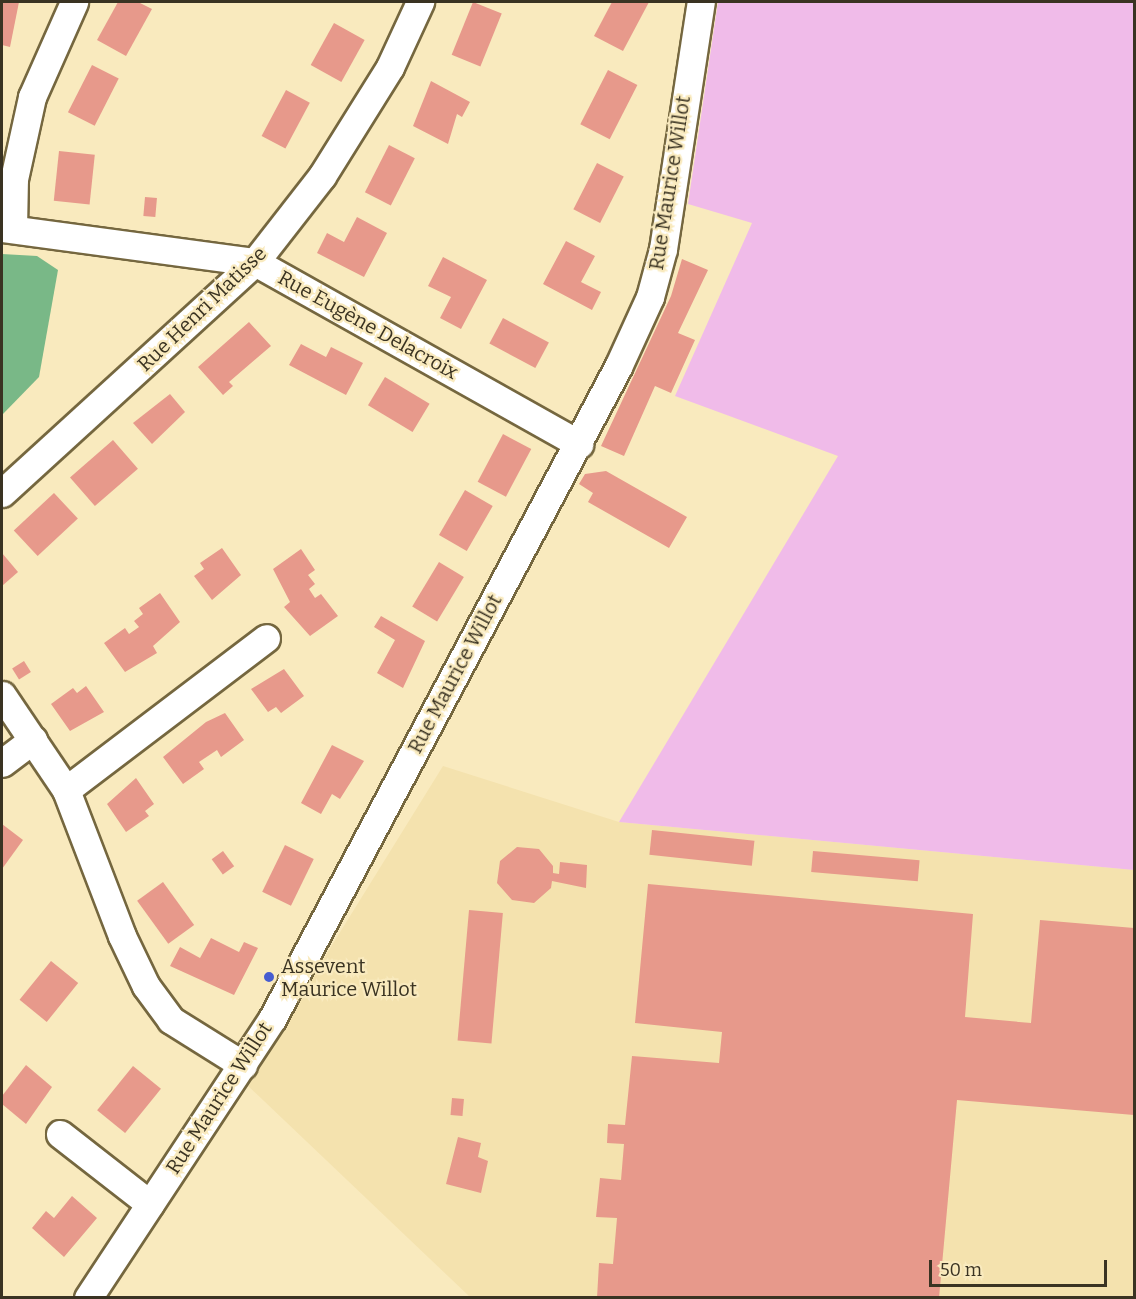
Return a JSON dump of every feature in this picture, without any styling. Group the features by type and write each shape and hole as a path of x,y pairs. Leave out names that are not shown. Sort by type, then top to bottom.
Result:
{"street":[{"path":"7,228 14,179 32,97 74,2"},
{"name":"Rue Henri Matisse","path":"2,493 255,262 322,176 390,67 420,2"},
{"name":"Rue Maurice Willot","path":"88,1298 243,1065 297,973 579,444 650,297 663,249 701,2"},
{"name":"Rue Eugène Delacroix","path":"7,228 255,262 579,444"},
{"path":"66,790 266,638"},
{"path":"2,695 66,790 122,936 146,986 171,1020 243,1065"},
{"path":"2,763 33,740"},
{"path":"60,1134 150,1204"}],"shaded area":[{"path":"718,2 1134,2 1134,870 619,822 838,456 675,396 752,223 688,204"},
{"path":"2,254 37,256 58,270 39,377 2,415"},
{"path":"443,766 619,822 1134,870 1134,1297 470,1297 246,1084"}],"building":[{"path":"2,2 19,2 10,47 2,45"},
{"path":"118,2 138,2 152,9 126,56 97,40"},
{"path":"473,2 502,14 480,66 452,55"},
{"path":"612,2 649,2 623,51 594,36"},
{"path":"334,23 365,40 341,82 311,65"},
{"path":"92,65 119,79 95,126 68,112"},
{"path":"608,70 637,85 610,139 580,124"},
{"path":"431,81 470,102 462,117 457,114 448,144 413,126"},
{"path":"286,90 310,103 285,149 262,136"},
{"path":"389,145 415,158 391,205 365,192"},
{"path":"59,151 95,155 90,204 54,201"},
{"path":"597,163 624,177 600,223 573,209"},
{"path":"145,197 157,198 155,217 143,216"},
{"path":"357,217 387,233 364,277 317,253 327,233 344,242"},
{"path":"566,241 595,256 581,282 601,292 592,310 543,284"},
{"path":"443,257 487,280 461,329 440,318 451,297 428,286"},
{"path":"682,259 708,270 678,333 695,340 671,393 655,386 624,456 601,446 671,296"},
{"path":"503,318 549,342 535,368 489,344"},
{"path":"249,322 271,346 229,382 233,386 223,395 198,367"},
{"path":"301,344 326,357 331,347 363,363 346,395 289,365"},
{"path":"385,377 430,404 413,432 368,405"},
{"path":"170,394 185,412 152,444 133,423"},
{"path":"503,434 531,449 506,497 478,482"},
{"path":"113,440 138,469 95,506 70,477"},
{"path":"606,471 687,517 669,548 588,502 593,493 579,484 585,474"},
{"path":"465,490 493,506 467,551 439,535"},
{"path":"54,493 78,519 38,556 14,531"},
{"path":"222,548 241,575 212,600 194,576 204,569 200,563"},
{"path":"301,549 315,570 308,575 315,584 309,589 315,598 321,594 338,616 310,636 284,607 290,602 273,569"},
{"path":"2,553 18,572 2,586"},
{"path":"439,562 464,577 437,622 412,607"},
{"path":"160,593 180,622 153,646 157,653 125,672 104,643 125,628 129,634 139,627 134,621 143,614 139,608"},
{"path":"381,616 425,641 403,688 377,673 395,640 374,627"},
{"path":"24,661 31,672 19,679 12,668"},
{"path":"284,669 304,696 281,713 276,707 268,712 251,689"},
{"path":"86,686 104,712 70,731 51,704 73,688 77,693"},
{"path":"225,713 244,740 221,757 217,750 199,762 204,769 183,784 163,757 206,722"},
{"path":"332,745 364,761 340,799 332,794 321,814 301,803"},
{"path":"136,778 154,804 145,811 149,816 126,832 107,804"},
{"path":"2,824 23,840 2,869"},
{"path":"652,830 754,841 752,866 649,855"},
{"path":"285,845 314,859 291,906 262,892"},
{"path":"517,847 539,849 553,866 553,873 559,874 560,862 587,865 586,888 552,881 551,888 534,903 512,900 497,883 500,861"},
{"path":"223,851 234,866 223,875 212,859"},
{"path":"813,851 920,860 918,881 811,872"},
{"path":"163,882 194,925 168,944 137,901"},
{"path":"648,884 973,914 965,1017 1031,1023 1040,920 1134,928 1134,1115 957,1100 939,1298 597,1298 599,1263 613,1264 617,1218 596,1217 600,1178 621,1180 624,1144 607,1143 608,1124 625,1125 632,1056 719,1063 722,1032 635,1023"},
{"path":"469,910 503,913 491,1043 458,1041"},
{"path":"211,938 239,952 244,942 258,948 234,995 170,966 180,947 200,958"},
{"path":"51,961 78,983 47,1022 20,1000"},
{"path":"26,1065 52,1087 26,1124 2,1104 2,1096"},
{"path":"133,1066 161,1089 125,1133 97,1110"},
{"path":"452,1098 464,1099 462,1116 451,1115"},
{"path":"458,1137 481,1143 478,1157 488,1161 481,1193 446,1184"},
{"path":"72,1196 97,1218 64,1257 32,1228 46,1211 54,1218"}],"place":[{"name":"Assevent Maurice Willot","path":"269,977"}]}
